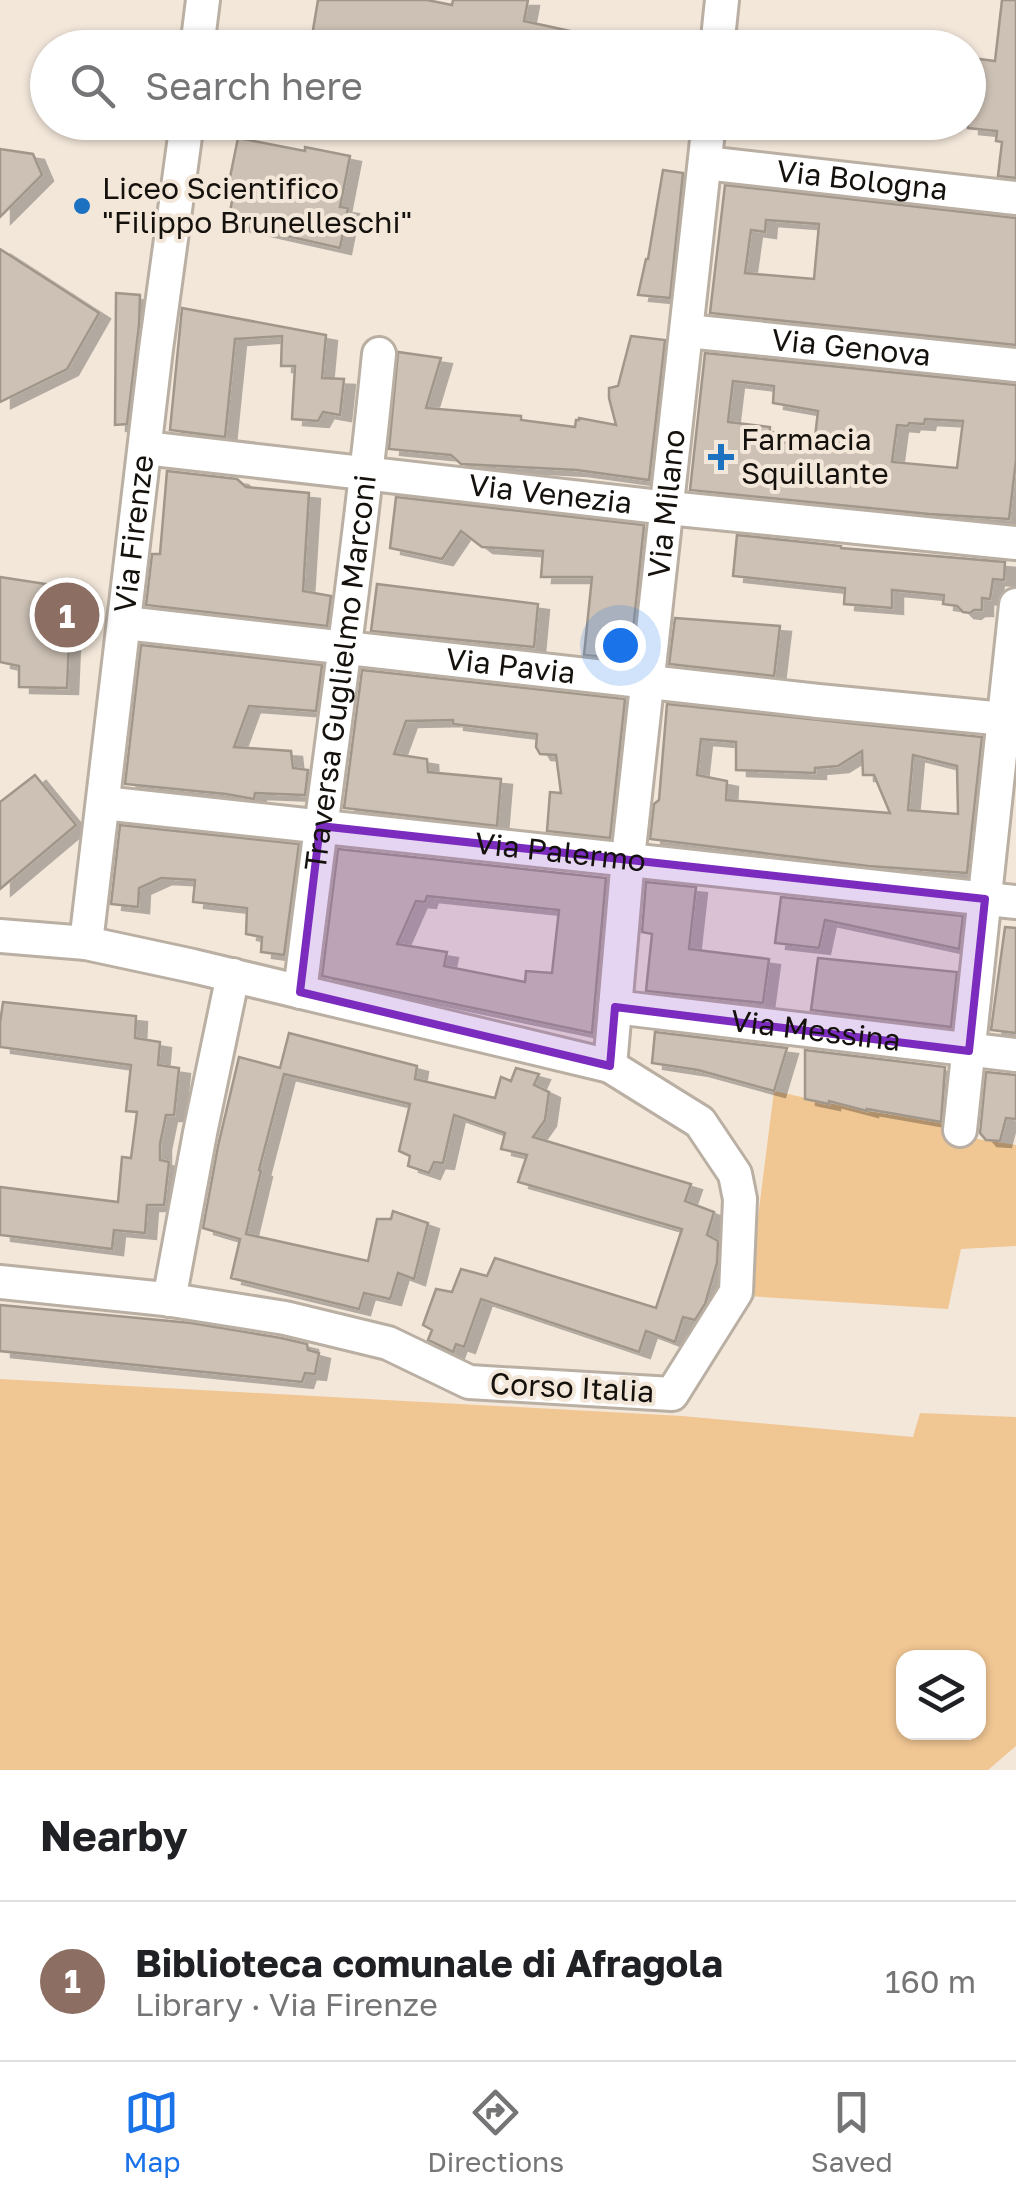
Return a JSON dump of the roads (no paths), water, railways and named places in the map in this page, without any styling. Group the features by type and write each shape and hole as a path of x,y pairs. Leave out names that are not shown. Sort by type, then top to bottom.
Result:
{"street":[{"path":"199,30 203,0"},
{"path":"719,30 722,0"},
{"name":"Via Firenze","path":"86,944 185,140"},
{"name":"Via Milano","path":"610,1066 628,858 708,140"},
{"name":"Via Bologna","path":"706,163 1016,198"},
{"name":"Via Genova","path":"687,331 1016,365"},
{"name":"Traversa Guglielmo Marconi","path":"300,992 379,354"},
{"name":"Via Venezia","path":"145,448 1016,543"},
{"path":"960,1130 969,1051 1001,900 1016,605"},
{"name":"Via Pavia","path":"125,623 1010,719"},
{"name":"Via Palermo","path":"103,803 1001,900"},
{"name":"Corso Italia","path":"0,936 86,944 232,975 610,1066 700,1122 735,1174 740,1198 736,1292 672,1394 470,1382 388,1343 285,1318 170,1300 0,1282"},
{"path":"170,1300 232,975"},
{"name":"Via Messina","path":"615,1007 1016,1055"}],"place":[{"name":"Liceo Scientifico \"Filippo Brunelleschi\"","path":"82,206"},
{"name":"Farmacia Squillante","path":"721,457"},
{"name":"Biblioteca comunale di Afragola","path":"67,615"}]}
